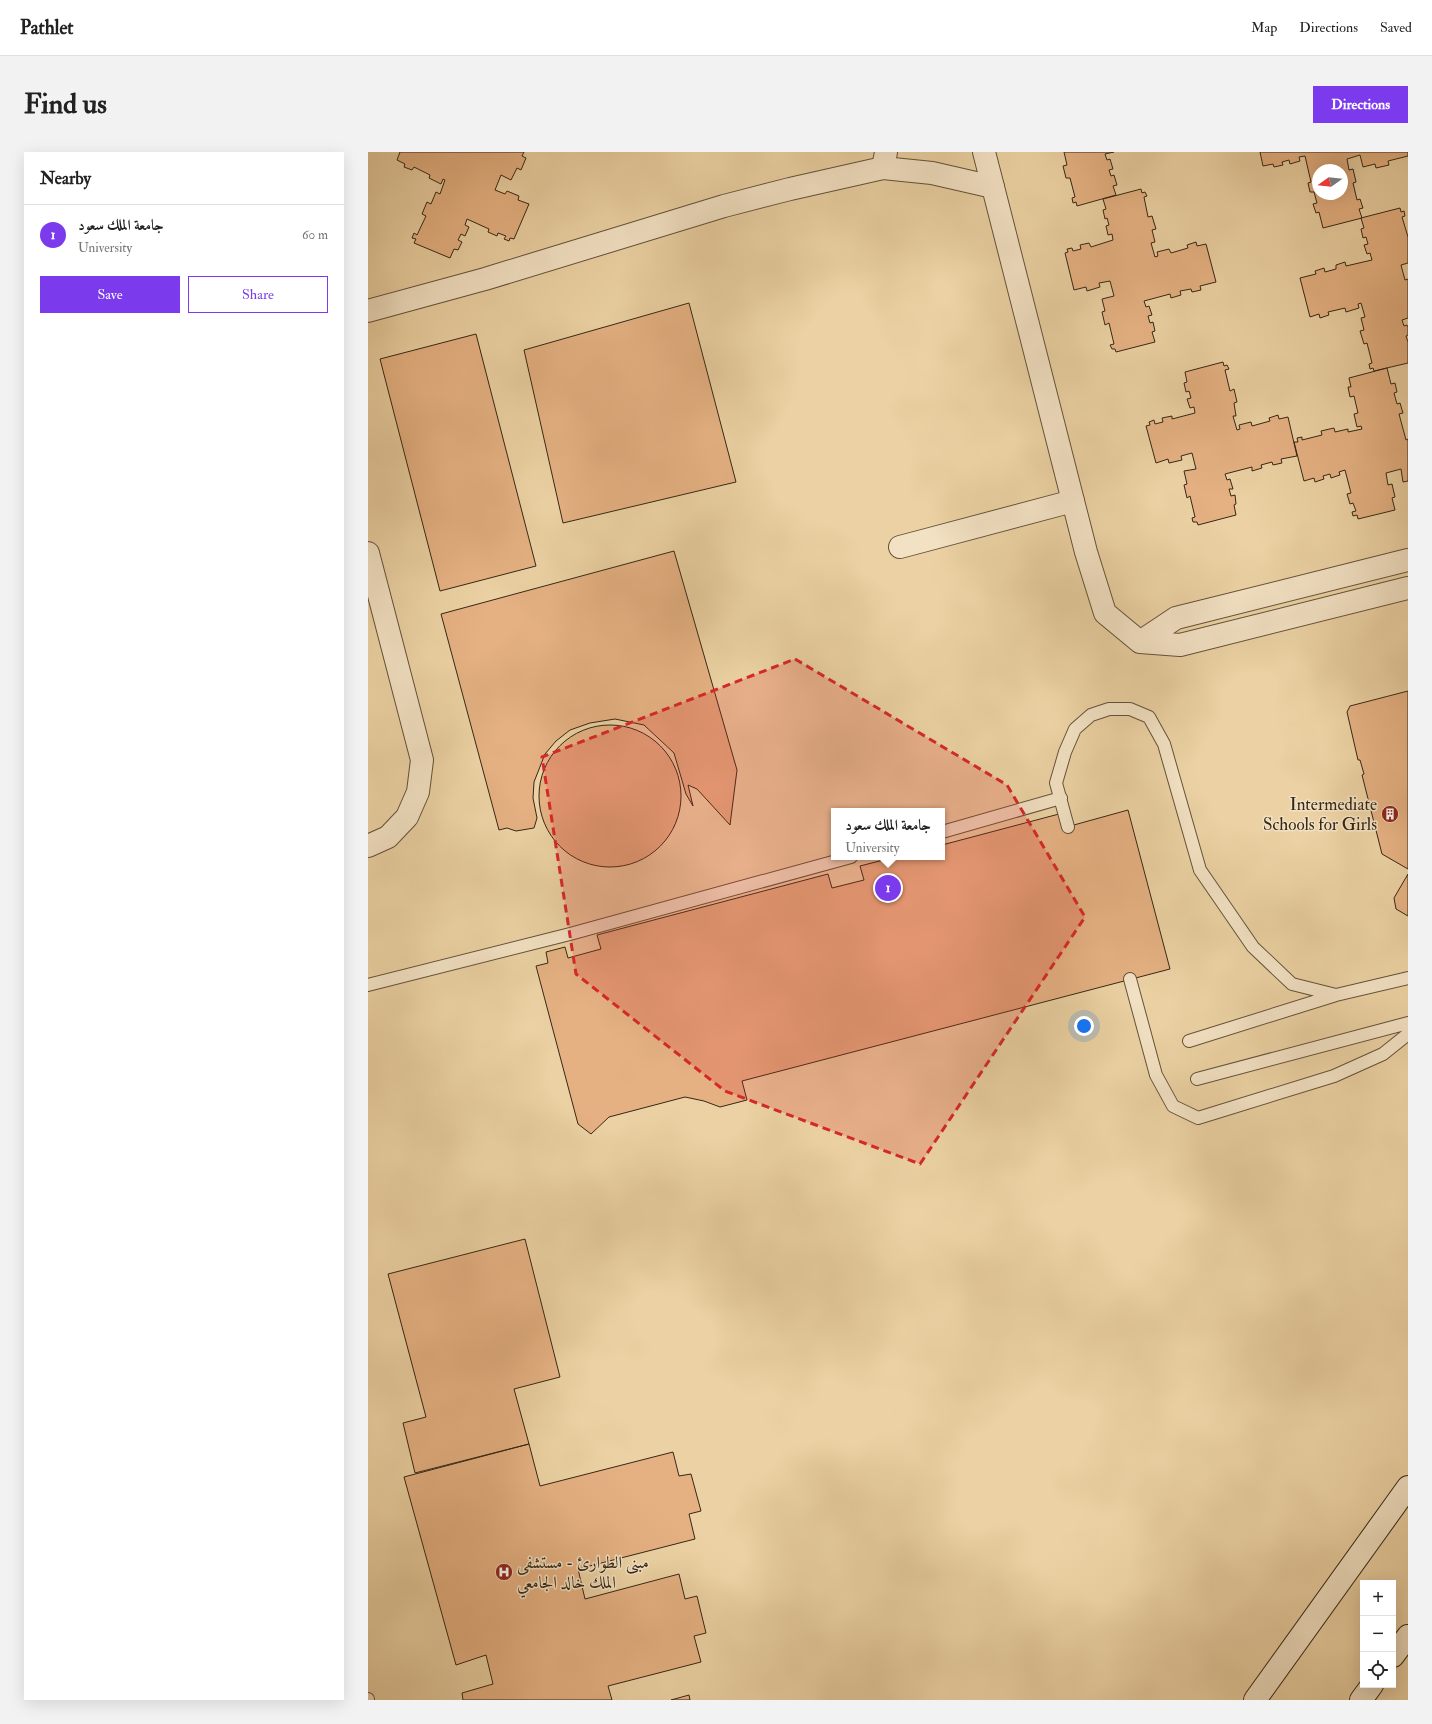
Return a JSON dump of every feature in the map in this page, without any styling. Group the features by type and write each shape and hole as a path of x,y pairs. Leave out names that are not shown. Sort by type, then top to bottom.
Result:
{"street":[{"path":"984,152 1093,579 1105,613 1140,642 1180,645 1408,588"},
{"path":"368,311 492,276 724,206 790,189 884,160 993,187"},
{"path":"900,547 1073,501"},
{"path":"368,553 422,760 418,792 407,817 388,837 368,846"},
{"path":"1140,642 1176,618 1408,560"},
{"path":"1255,1700 1408,1487"},
{"path":"1396,1652 1408,1636"},
{"path":"1361,1700 1370,1688"}],"lane":[{"path":"1068,827 1056,783 1065,752 1075,729 1091,715 1109,709 1130,709 1149,716 1164,744 1200,870 1253,947 1292,984 1336,995"},
{"path":"945,831 1061,798"},
{"path":"368,985 570,934 840,860"},
{"path":"1189,1041 1336,995 1408,978"},
{"path":"1130,979 1156,1075 1173,1106 1198,1118 1334,1076 1383,1054 1408,1034"},
{"path":"1197,1079 1408,1023"}],"highlighted area":[{"path":"795,659 1007,785 1085,917 920,1164 725,1091 576,974 542,757"}],"building":[{"path":"400,152 524,152 522,156 526,158 521,170 517,168 511,180 501,175 495,190 505,194 507,191 519,196 518,200 529,204 514,239 510,238 509,241 504,239 506,236 498,233 497,236 488,232 489,229 467,219 465,225 469,227 465,236 461,234 458,240 462,242 458,250 454,249 450,258 414,243 416,239 412,238 414,233 417,235 426,216 422,214 427,202 431,204 436,192 440,194 445,180 443,179 441,184 429,178 430,175 414,167 412,170 404,167 405,164 397,160"},
{"path":"1064,152 1114,152 1105,154 1107,160 1110,159 1113,169 1109,170 1111,176 1114,175 1117,185 1113,186 1116,195 1077,206 1076,202 1073,203 1072,198 1075,197 1070,178 1066,178 1063,166 1067,165"},
{"path":"1260,152 1408,152 1408,156 1388,161 1389,165 1376,168 1375,164 1363,167 1360,155 1347,159 1348,164 1312,164 1312,192 1310,192 1308,183 1311,182 1305,156 1299,157 1300,161 1290,164 1289,160 1282,162 1283,165 1274,167 1273,164 1263,166"},
{"path":"1348,164 1349,170 1353,169 1356,182 1353,183 1357,200 1360,199 1363,208 1359,209 1362,218 1323,228 1319,212 1316,213 1313,204 1317,203 1316,200 1348,200"},
{"path":"1141,189 1142,193 1145,192 1147,196 1144,197 1148,217 1152,216 1156,229 1152,230 1155,242 1151,243 1155,257 1158,256 1157,252 1169,249 1171,253 1188,248 1187,245 1196,242 1197,246 1206,244 1216,282 1200,286 1201,290 1192,292 1191,289 1180,291 1181,295 1171,298 1170,294 1144,301 1146,307 1149,306 1152,315 1148,316 1150,323 1153,322 1155,331 1152,332 1155,342 1116,352 1110,345 1114,344 1109,323 1105,325 1102,312 1105,311 1102,299 1114,296 1110,281 1099,283 1100,287 1087,291 1086,287 1074,290 1065,253 1068,252 1067,249 1072,248 1073,251 1081,249 1080,245 1089,243 1091,247 1113,240 1112,234 1108,235 1106,226 1109,225 1107,218 1105,219 1103,210 1106,209 1103,199"},
{"path":"1400,208 1401,212 1404,211 1405,216 1402,217 1408,237 1408,263 1401,265 1405,280 1408,279 1408,318 1402,320 1404,326 1407,325 1408,327 1408,335 1406,336 1408,342 1408,363 1374,371 1373,368 1370,369 1369,364 1372,363 1367,343 1364,344 1360,331 1364,330 1361,318 1365,317 1361,303 1358,304 1359,308 1346,312 1345,308 1328,312 1329,315 1320,318 1319,314 1310,317 1300,278 1316,274 1315,271 1324,268 1325,272 1336,269 1336,265 1345,262 1346,266 1372,260 1370,253 1367,254 1364,245 1368,244 1366,237 1363,238 1361,229 1364,228 1361,218"},
{"path":"689,303 736,482 563,523 524,350"},
{"path":"476,334 536,566 440,591 380,359"},
{"path":"1223,362 1224,366 1227,365 1229,369 1225,370 1230,391 1234,389 1237,402 1234,403 1236,416 1233,416 1237,430 1240,429 1239,425 1251,422 1252,426 1270,421 1269,418 1278,415 1279,419 1288,417 1297,456 1281,459 1282,463 1273,465 1272,462 1261,465 1262,468 1252,471 1252,467 1225,474 1227,480 1230,479 1233,489 1229,489 1231,496 1235,495 1236,504 1234,505 1236,515 1198,525 1197,522 1193,522 1192,518 1195,517 1190,496 1187,498 1184,485 1187,484 1184,471 1196,469 1192,453 1181,456 1182,460 1169,463 1168,459 1156,463 1146,426 1150,425 1149,422 1154,420 1155,424 1163,422 1162,418 1172,416 1172,419 1195,413 1194,407 1190,408 1187,399 1191,398 1189,391 1186,392 1184,383 1187,382 1185,372"},
{"path":"1387,368 1391,384 1395,383 1397,392 1394,393 1397,404 1400,403 1403,413 1399,414 1406,440 1408,439 1408,481 1403,482 1401,469 1386,473 1388,485 1392,484 1395,497 1392,498 1395,510 1358,519 1357,515 1353,516 1352,512 1356,511 1353,503 1350,504 1347,494 1351,493 1345,470 1339,472 1340,475 1331,478 1330,474 1323,476 1324,479 1315,482 1314,478 1304,481 1294,442 1298,442 1297,438 1302,437 1302,440 1322,435 1321,431 1334,428 1335,432 1348,429 1348,432 1362,429 1361,426 1357,427 1354,414 1358,413 1354,396 1350,397 1348,387 1351,387 1349,378"},
{"path":"674,551 737,770 730,825 697,789 688,785 693,806 686,794 674,753 644,725 615,719 590,723 570,730 556,741 545,754 534,782 533,798 537,818 534,828 516,831 507,828 499,830 441,614"},
{"name":"Intermediate Schools for Girls","path":"1408,691 1408,869 1382,854 1362,775 1364,774 1360,760 1358,760 1347,712 1350,706"},
{"path":"617,725 644,733 661,745 676,769 680,782 680,810 676,823 661,847 637,862 624,866 603,867 576,859 559,847 544,823 540,810 539,789 547,762 559,745 583,730 596,726"},
{"path":"1128,810 1170,969 742,1081 747,1100 720,1107 704,1101 685,1097 609,1117 591,1134 578,1124 536,966 548,963 546,952 565,947 568,958 601,949 597,935 828,874 832,888 864,880 860,866 883,860 945,860 945,844 1059,814 1063,828"},
{"name":"Intermediate Schools for Girls","path":"1408,874 1408,916 1396,909 1394,898"},
{"path":"525,1239 560,1377 514,1389 529,1444 415,1473 403,1423 426,1417 388,1274"},
{"name":"مبنى الطوارئ - مستشفى الملك خالد الجامعي","path":"529,1444 540,1486 673,1452 679,1476 691,1474 701,1511 689,1514 695,1539 578,1569 585,1599 679,1574 685,1599 697,1596 706,1633 694,1636 701,1662 608,1686 612,1700 463,1700 462,1693 493,1684 486,1655 456,1665 404,1477"},
{"path":"689,1695 690,1700 671,1700"}],"place":[{"name":"Intermediate Schools for Girls","path":"1390,814"},
{"name":"جامعة الملك سعود","path":"888,888"},
{"name":"مبنى الطوارئ - مستشفى الملك خالد الجامعي","path":"504,1572"}]}
